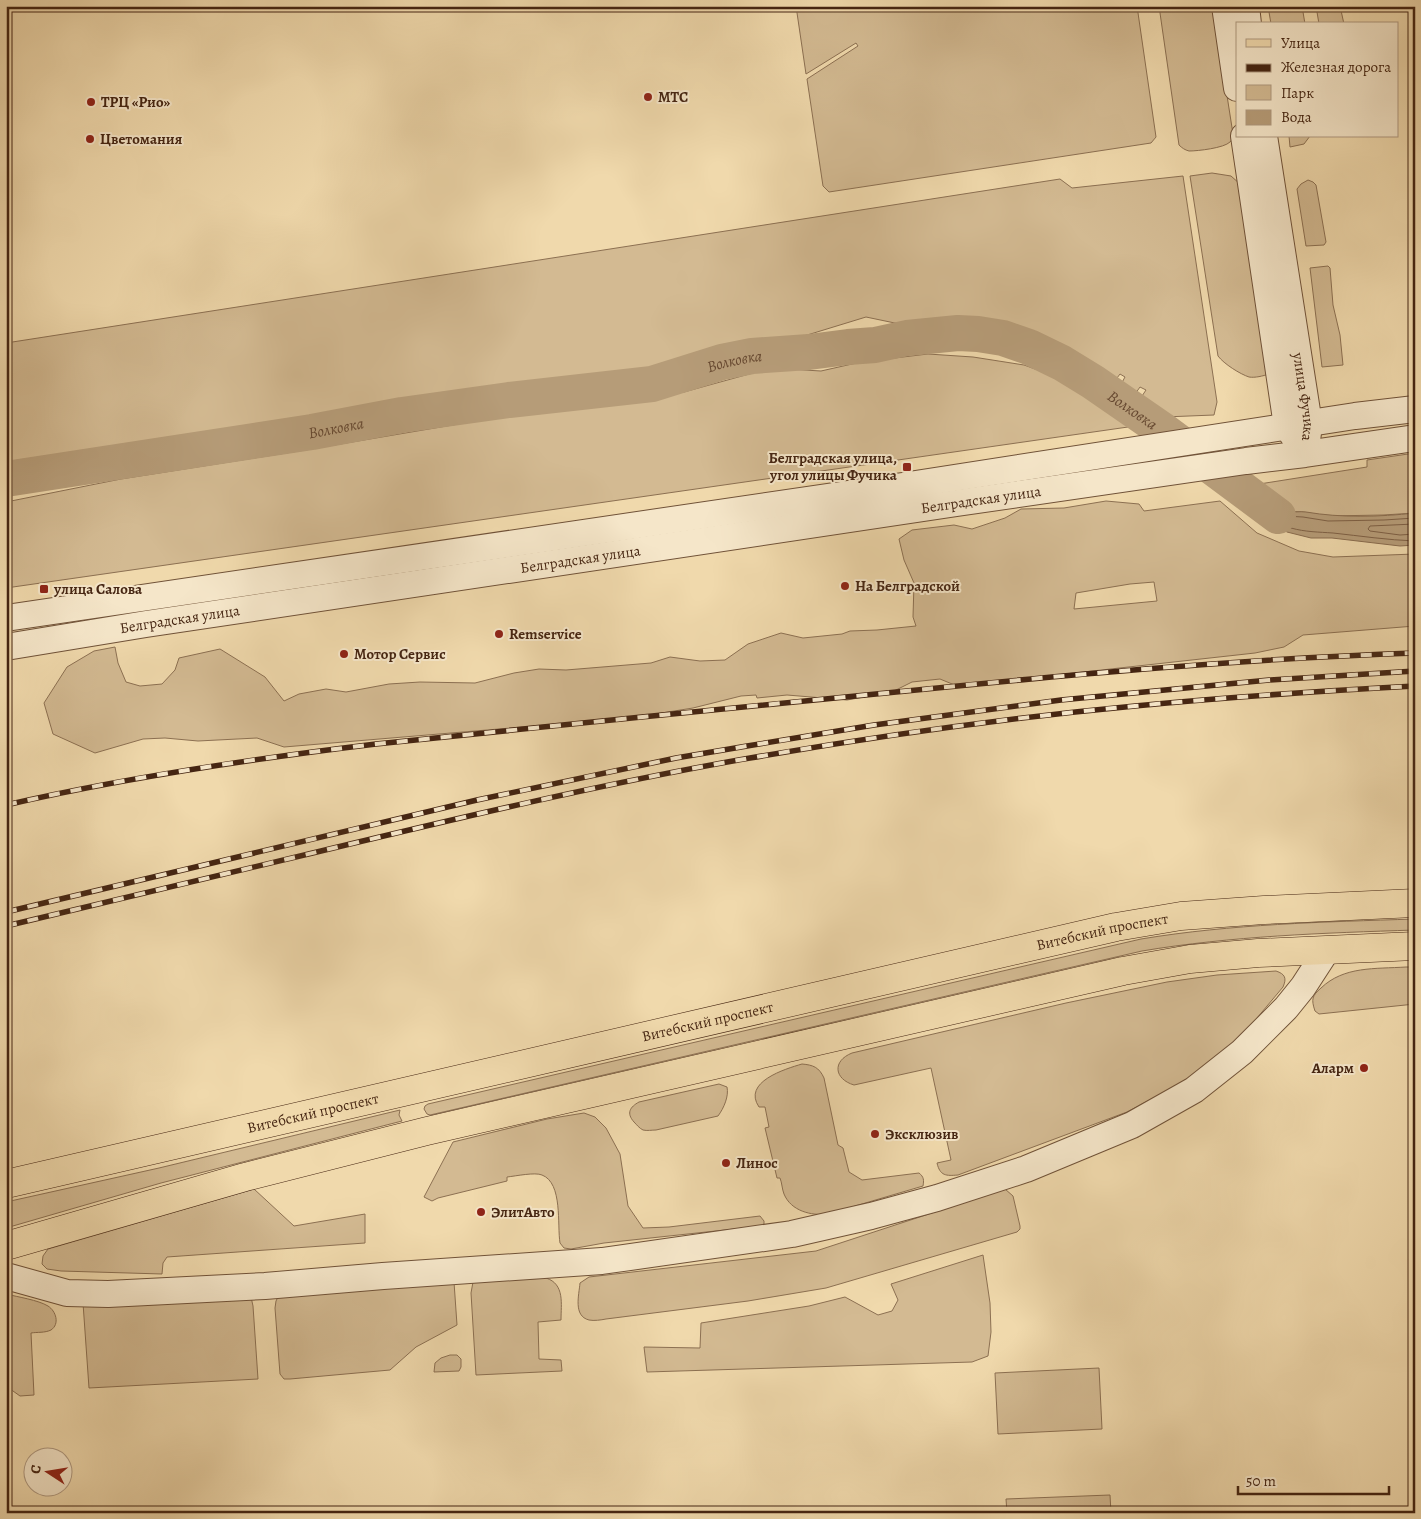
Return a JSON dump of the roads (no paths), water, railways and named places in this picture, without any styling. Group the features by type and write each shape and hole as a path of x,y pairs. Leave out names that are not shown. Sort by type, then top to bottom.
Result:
{"main road":[{"name":"Витебский проспект","path":"6,1184 1116,927 1182,916 1415,903"},
{"path":"6,1246 245,1177 427,1131 1123,971 1190,959 1258,953 1415,946"},
{"path":"416,1089 412,1103 412,1112 418,1125 427,1131"}],"street":[{"path":"1225,6 1236,81"},
{"path":"1246,6 1248,22"},
{"name":"улица Фучика","path":"1244,138 1305,454"},
{"name":"улица Фучика","path":"1264,138 1298,425"},
{"path":"1298,425 1415,409"},
{"name":"Белградская улица","path":"6,618 1298,425"},
{"path":"1305,454 1415,438"},
{"name":"Белградская улица","path":"6,647 164,621 1246,461 1305,454"},
{"path":"6,1276 67,1293 108,1294 265,1286 602,1261 792,1234 871,1216 938,1198 1026,1169 1132,1125 1194,1090 1242,1052 1286,1008 1303,987 1327,950"}],"water":[{"path":"1253,485 1273,503 1288,512 1360,516 1415,513 1415,545 1400,546 1332,538 1311,538 1287,532 1259,515 1228,492 1231,488"}],"waterway":[{"name":"Волковка","path":"6,479 312,432 402,415 509,400 652,384 722,362 752,356 875,345 907,338 958,333 1003,338 1029,347 1062,363 1161,429 1278,516"}],"railway":[{"path":"6,805 190,770 376,744 1078,675 1280,659 1415,653"},
{"path":"6,912 477,800 676,758 874,725 1061,700 1269,680 1415,671"},
{"path":"6,926 535,801 642,778 750,758 846,742 1038,716 1240,697 1415,686"}],"place":[{"name":"МТС","path":"648,97"},
{"name":"ТРЦ «Рио»","path":"91,102"},
{"name":"Цветомания","path":"90,139"},
{"name":"Белградская улица, угол улицы Фучика","path":"907,467"},
{"name":"На Белградской","path":"845,586"},
{"name":"улица Салова","path":"44,589"},
{"name":"Remservice","path":"499,634"},
{"name":"Мотор Сервис","path":"344,654"},
{"name":"Аларм","path":"1364,1068"},
{"name":"Эксклюзив","path":"875,1134"},
{"name":"Линос","path":"726,1163"},
{"name":"ЭлитАвто","path":"481,1212"}]}
